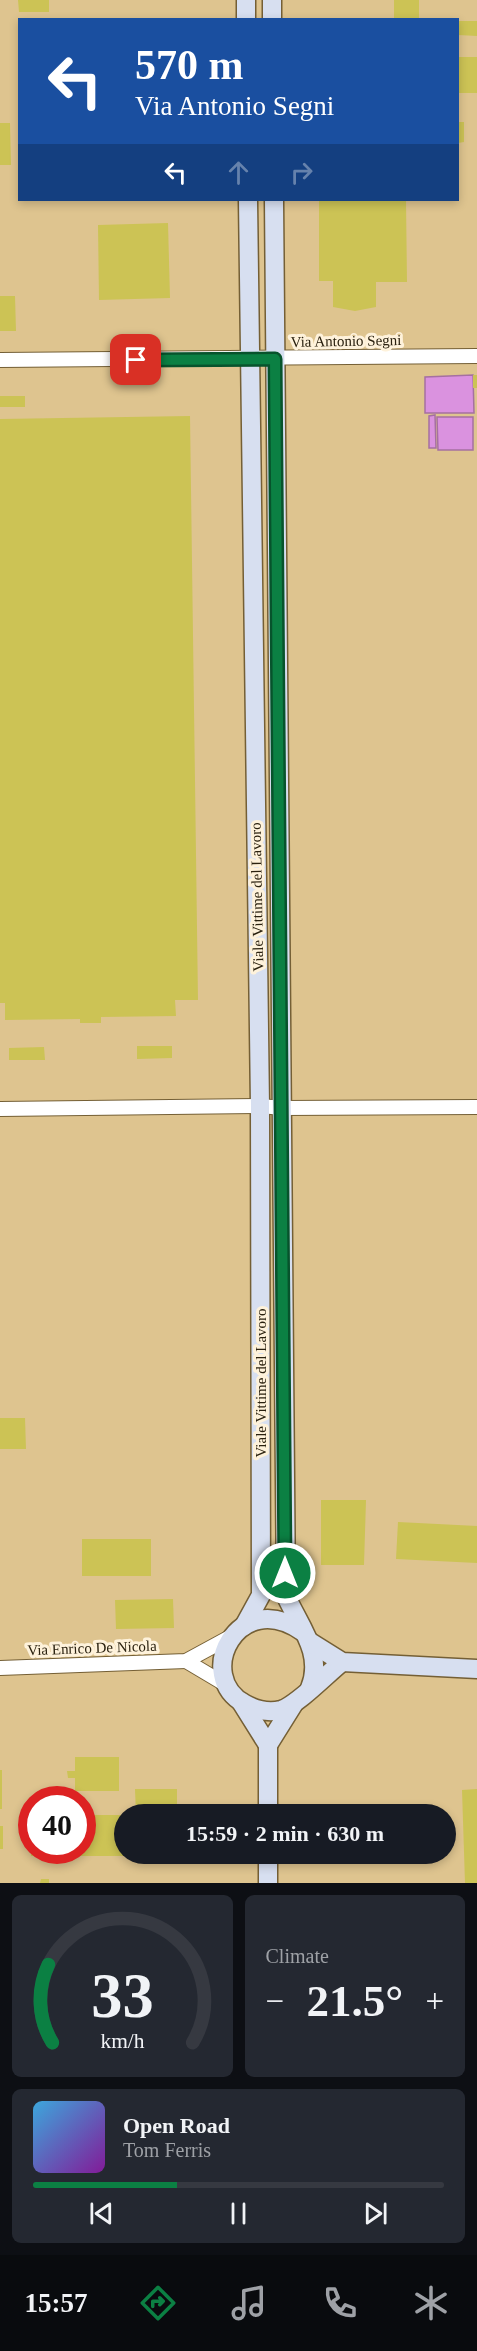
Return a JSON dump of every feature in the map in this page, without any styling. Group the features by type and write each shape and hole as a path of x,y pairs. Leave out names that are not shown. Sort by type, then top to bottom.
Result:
{"street":[{"path":"246,0 246,18"},
{"path":"272,0 272,18"},
{"name":"Viale Vittime del Lavoro","path":"238,1631 261,1595 260,1106 249,201"},
{"name":"Viale Vittime del Lavoro","path":"274,201 286,1596 306,1637"},
{"name":"Via Antonio Segni","path":"0,360 477,356"},
{"path":"0,1109 260,1106 283,1108 477,1107"},
{"path":"228,1686 222,1666 225,1650 238,1631 258,1620 274,1619 290,1623 342,1662 477,1669"},
{"name":"Via Enrico De Nicola","path":"0,1668 186,1661 238,1631"},
{"path":"306,1637 316,1665 310,1688"},
{"path":"186,1661 228,1686 268,1745"},
{"path":"268,1804 268,1745 293,1705 342,1662"},
{"path":"241,1702 267,1711 280,1710 293,1705"},
{"path":"268,1864 268,1883"}],"shaded area":[{"path":"0,0 477,0 477,1883 0,1883"},
{"path":"473,375 474,413 425,413 425,377"},
{"path":"435,415 436,448 429,448 429,416"},
{"path":"437,417 473,417 473,450 438,450"}],"building":[{"path":"18,0 49,0 49,12 19,12"},
{"path":"394,0 419,0 419,18 394,18"},
{"path":"459,21 477,21 477,36 459,35"},
{"path":"459,57 477,57 477,93 459,93"},
{"path":"459,122 464,122 464,142 459,143"},
{"path":"0,123 10,123 11,165 0,165"},
{"path":"319,201 406,201 407,282 376,282 376,307 355,311 333,307 333,281 319,281"},
{"path":"168,223 170,298 99,300 98,225"},
{"path":"0,296 15,296 16,331 0,331"},
{"path":"473,375 477,375 477,388 473,388"},
{"path":"0,396 25,396 25,407 0,407"},
{"path":"190,416 198,1000 175,1000 176,1016 101,1017 101,1023 80,1023 80,1019 5,1020 5,1003 0,1003 0,419"},
{"path":"137,1046 172,1046 172,1058 137,1059"},
{"path":"44,1047 45,1060 9,1060 9,1048"},
{"path":"0,1418 25,1418 26,1449 0,1449"},
{"path":"321,1500 366,1500 364,1565 321,1565"},
{"path":"398,1522 477,1526 477,1563 396,1559"},
{"path":"82,1539 151,1539 151,1576 82,1576"},
{"path":"173,1599 174,1628 116,1629 115,1600"},
{"path":"75,1757 119,1757 119,1791 96,1791 96,1786 75,1786 75,1778 68,1778 67,1771 75,1771"},
{"path":"0,1770 2,1770 2,1809 0,1809"},
{"path":"135,1789 177,1789 177,1804 136,1804"},
{"path":"477,1789 477,1883 465,1883 462,1790"},
{"path":"96,1815 114,1815 114,1856 96,1856"},
{"path":"0,1826 3,1826 3,1849 0,1849"},
{"path":"41,1879 49,1879 49,1883 40,1883"}],"route":[{"path":"136,360 275,359 283,1085 285,1573"}]}
